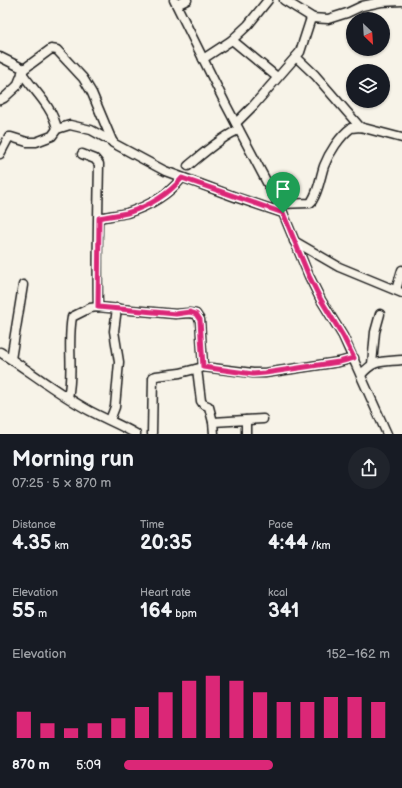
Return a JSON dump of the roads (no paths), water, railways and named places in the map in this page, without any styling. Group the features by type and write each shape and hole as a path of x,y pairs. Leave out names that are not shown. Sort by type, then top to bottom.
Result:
{"street":[{"path":"187,0 176,2 203,59 283,213 321,300 343,336 354,358 387,434"},
{"path":"203,59 232,40 248,25 268,0"},
{"path":"284,0 313,18 328,19 347,13 362,3 402,1"},
{"path":"188,166 238,127 253,106 300,52 310,20 313,18"},
{"path":"232,40 277,77"},
{"path":"0,100 17,86 23,71 52,49 57,50 83,78 92,93 113,143"},
{"path":"0,57 23,71 56,120 58,129"},
{"path":"296,57 315,75 360,127"},
{"path":"0,154 11,136 27,142 36,142 52,136 58,129 70,125 77,126 91,130 165,171 283,213"},
{"path":"278,204 310,203 312,201 319,187 324,166 335,145 349,130 354,127 360,127 402,138"},
{"path":"82,154 95,159 99,164 98,307"},
{"path":"99,218 126,213 150,203 164,196 182,178"},
{"path":"294,241 339,267 399,291 402,270"},
{"path":"11,359 23,285"},
{"path":"68,397 70,382 69,350 72,317 90,308 98,307 176,314 190,312 196,314 200,320 201,401 209,407 213,422 214,434"},
{"path":"110,420 114,407 119,362 114,331 117,308"},
{"path":"372,364 375,332 380,314"},
{"path":"0,352 68,397 136,434"},
{"path":"152,434 153,377 200,368 253,374 265,373 339,362 354,358"},
{"path":"362,375 372,364 402,360"},
{"path":"213,422 263,419"},
{"path":"246,420 246,434"}]}
